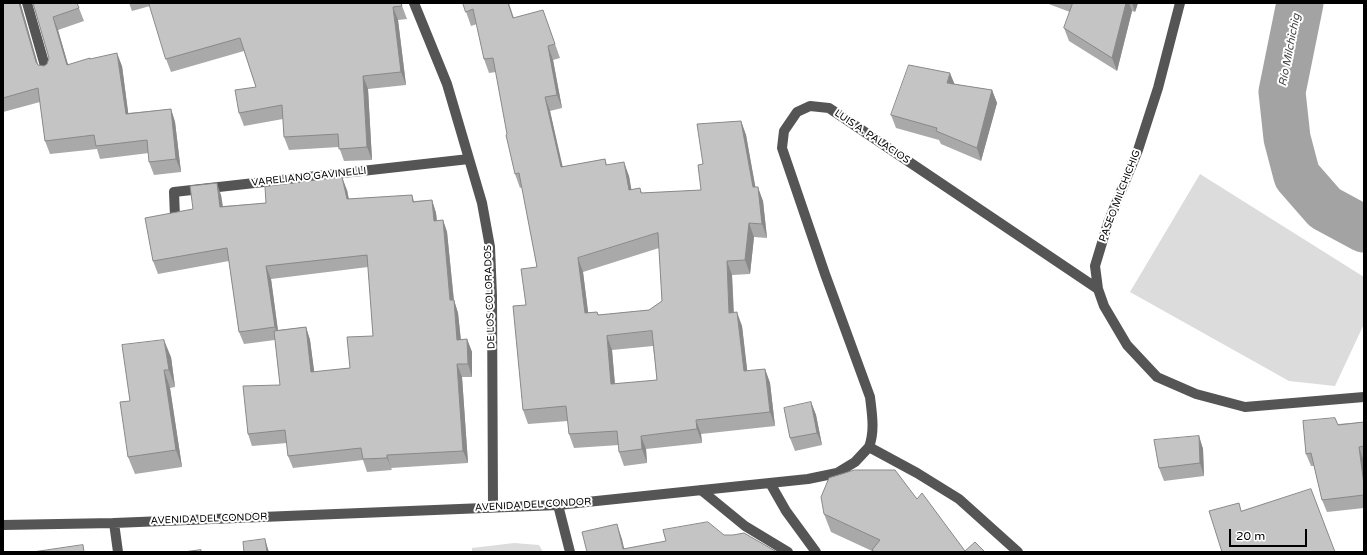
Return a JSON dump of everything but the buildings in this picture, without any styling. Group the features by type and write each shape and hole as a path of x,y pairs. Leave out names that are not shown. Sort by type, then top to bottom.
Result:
{"street":[{"path":"27,3 47,73"},
{"name":"DE LOS COLORADOS","path":"414,3 447,84 482,203 490,247 492,296 493,507"},
{"name":"PASEO MILCHICHIG","path":"1180,3 1154,102 1138,150 1108,223 1095,266 1098,289 1104,306 1127,345 1157,377 1196,394 1245,407 1364,397"},
{"name":"LUIS A. PALACIOS","path":"869,448 872,439 870,397 825,274 782,148 784,131 797,112 810,106 829,108 1098,289"},
{"name":"VARELIANO GAVINELLI","path":"175,216 174,192 469,159"},
{"path":"869,448 917,473 959,499 1018,552"},
{"name":"AVENIDA DEL CONDOR","path":"3,525 114,523 558,505 808,479 837,473 855,462 869,448"},
{"path":"770,483 786,511 816,552"},
{"path":"701,490 745,526 788,552"},
{"path":"558,505 570,552"},
{"path":"114,523 118,552"}],"shaded area":[{"path":"1200,174 1364,277 1364,324 1335,386 1289,381 1130,292"},
{"path":"514,543 539,545 543,552 472,552 472,548"}],"waterway":[{"name":"Río Milchichig","path":"1300,3 1282,92 1287,138 1297,176 1325,208 1364,229"}]}
